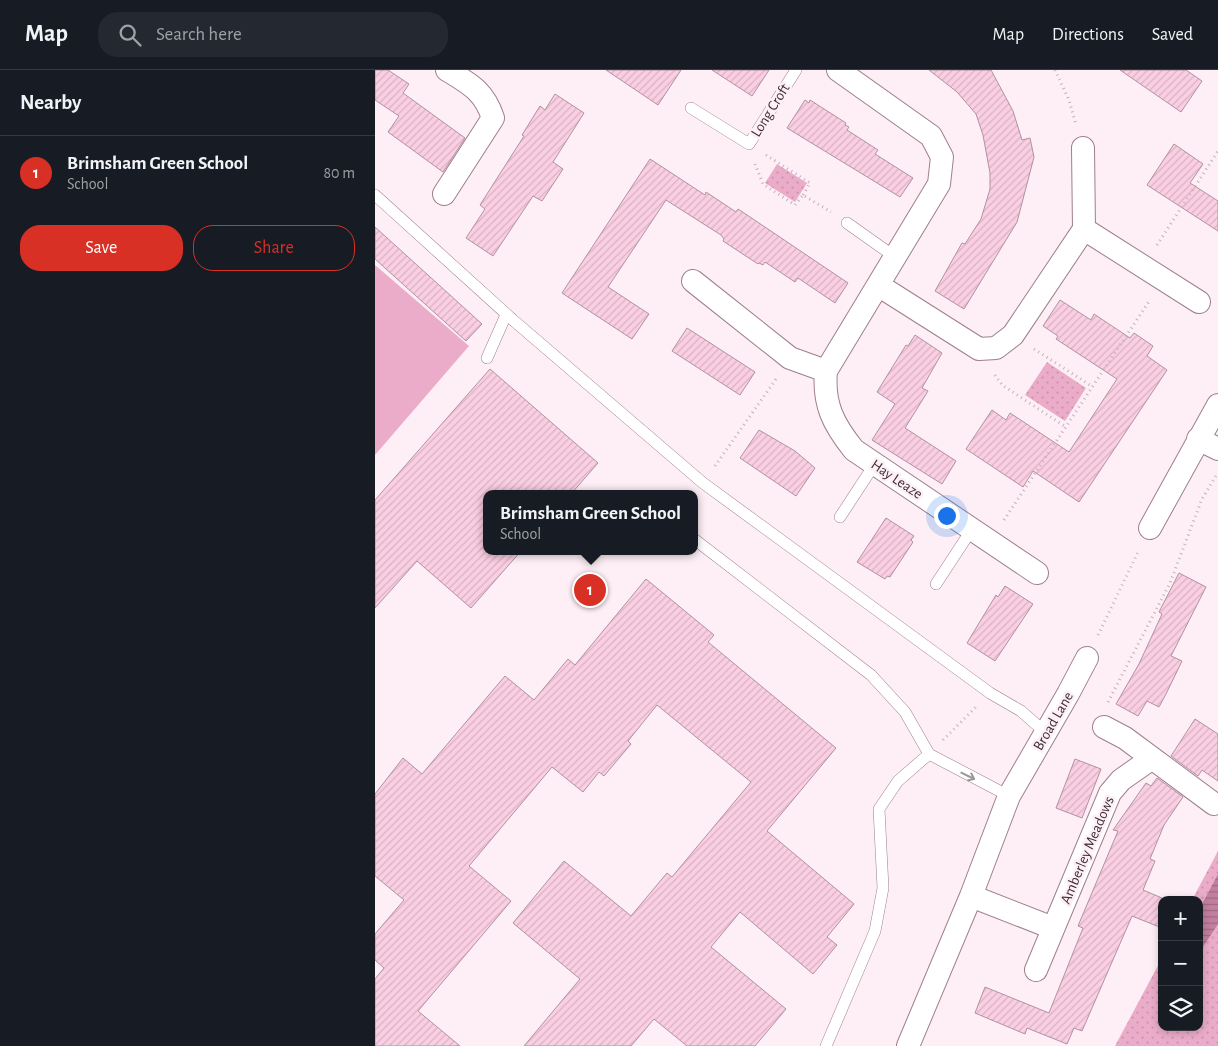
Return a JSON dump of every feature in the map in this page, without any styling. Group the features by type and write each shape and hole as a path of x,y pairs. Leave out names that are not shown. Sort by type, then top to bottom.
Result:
{"street":[{"path":"444,194 493,118 487,100 471,76 447,70"},
{"path":"693,281 791,358 826,371 939,184 942,157 931,136 846,72"},
{"path":"878,285 979,349 996,348 1013,334 1084,229 1083,148"},
{"path":"1084,229 1199,302"},
{"name":"Hay Leaze","path":"826,371 825,390 830,411 839,432 854,450 1037,573"},
{"path":"1150,528 1218,405"},
{"path":"1198,439 1218,450"},
{"name":"Broad Lane","path":"908,1046 971,896 1009,796 1087,658"},
{"path":"1105,717 1125,738 1151,759 1214,804"},
{"name":"Amberley Meadows","path":"1036,970 1110,793 1121,780 1151,759"},
{"path":"971,896 1053,928"}],"lane":[{"name":"Long Croft","path":"691,108 749,144 796,70"},
{"path":"375,195 507,315 703,482 990,693 1021,711 1046,733"},
{"path":"847,223 895,257"},
{"path":"487,358 507,315"},
{"path":"840,517 874,465"},
{"path":"936,584 981,535"},
{"path":"698,542 871,675 905,712 929,754 1009,796"},
{"path":"826,1046 875,931 883,888 879,809 898,781 929,754"}],"path":[{"path":"1055,70 1069,100 1083,148"},
{"path":"749,144 810,183 795,205 763,184 749,144"},
{"path":"1144,267 1218,151"},
{"path":"803,195 847,223"},
{"path":"981,535 1066,428 1164,280"},
{"path":"1013,334 1093,387"},
{"path":"979,349 1002,385 1066,428"},
{"path":"703,482 791,358"},
{"path":"1105,717 1171,582 1202,500 1218,472"},
{"path":"1087,658 1150,528"},
{"path":"929,754 990,693"}],"shaded area":[{"path":"777,164 807,183 795,202 765,183"},
{"path":"375,265 469,346 375,455"},
{"path":"1047,362 1086,388 1065,421 1025,395"},
{"path":"1218,851 1218,1046 1115,1046 1158,965 1158,1031 1203,1031 1203,896 1194,896"},
{"path":"1218,874 1218,924 1203,947 1203,941 1203,902"}],"building":[{"path":"375,70 388,70 409,84 403,93 465,138 443,172 388,132 399,116 375,100"},
{"path":"606,70 681,70 658,105"},
{"path":"712,70 769,70 752,96"},
{"path":"929,70 991,70 1013,111 1022,140 1030,138 1034,157 1017,222 964,309 935,291 962,243 965,244 981,219 990,189 990,173 983,135 976,114 957,92"},
{"path":"1120,70 1186,70 1202,81 1181,112"},
{"path":"555,94 584,113 553,162 563,169 542,201 533,196 493,256 466,238 485,209 480,205 524,136 522,135 540,106 545,110"},
{"path":"805,100 809,103 810,100 846,123 845,125 849,127 847,130 878,150 875,154 913,178 900,197 787,128"},
{"path":"1174,144 1203,164 1190,183 1218,201 1218,231 1147,185"},
{"path":"650,159 705,195 706,192 736,212 738,209 848,283 835,303 798,278 795,282 765,262 763,265 758,264 723,241 724,239 721,235 666,200 608,287 649,314 632,339 562,293"},
{"path":"375,227 482,324 466,341 375,259"},
{"path":"1060,300 1091,320 1094,314 1130,338 1134,333 1153,346 1147,356 1167,370 1079,502 1033,471 1023,487 966,449 992,410 1006,420 1010,413 1069,452 1117,379 1056,339 1058,336 1043,326"},
{"path":"687,328 755,372 740,395 672,351"},
{"path":"915,335 942,353 922,388 928,391 905,428 956,461 942,484 872,440 895,404 877,392 906,345 908,346"},
{"path":"490,369 598,463 574,490 483,490 483,555 517,555 471,608 417,561 375,608 375,500"},
{"path":"759,430 795,451 815,468 796,496 740,458"},
{"path":"886,518 914,536 911,540 913,542 890,577 887,576 885,579 857,562"},
{"path":"1179,573 1206,587 1171,656 1182,661 1166,694 1159,707 1147,701 1138,716 1116,704 1139,664 1162,614 1159,612"},
{"path":"646,579 714,635 708,642 836,748 767,831 854,904 827,937 837,945 813,974 740,912 711,947 786,1009 755,1046 687,1046 654,1019 631,1046 524,1046 580,979 513,923 564,861 631,916 667,873 672,877 751,782 657,705 628,741 631,744 604,776 599,772 583,792 552,767 469,866 511,901 418,1011 460,1046 375,1046 375,979 384,968 375,960 375,934 404,900 375,876 375,794 403,758 422,774 505,676 534,700 568,659 575,665"},
{"path":"1005,586 1033,604 995,661 967,643 996,595 998,597"},
{"path":"1195,719 1218,734 1218,781 1202,770 1198,776 1171,756"},
{"path":"1075,759 1101,769 1082,818 1056,808"},
{"path":"1157,778 1183,797 1164,825 1150,859 1155,861 1143,890 1158,896 1158,926 1132,916 1082,1031 1074,1028 1067,1044 1027,1028 1025,1034 975,1013 985,987 1049,1013 1083,928 1078,926 1118,831 1113,830 1146,783 1151,786"}],"place":[{"name":"Brimsham Green School","path":"590,590"}]}
